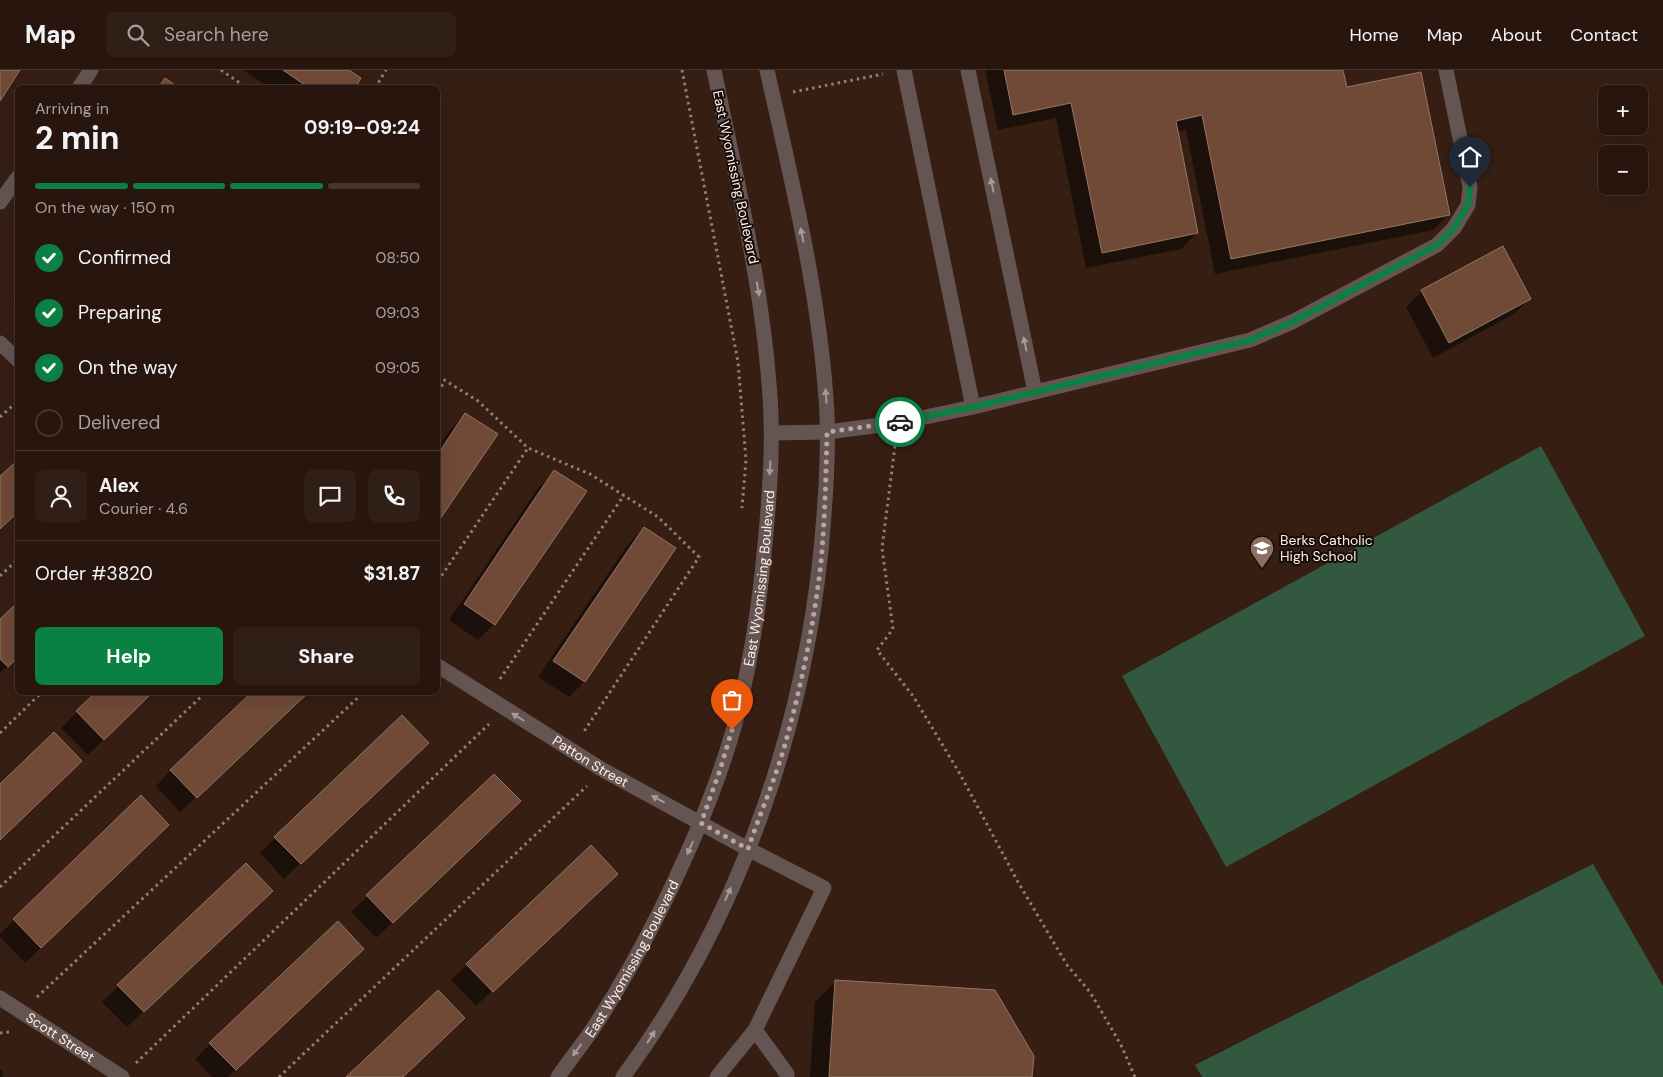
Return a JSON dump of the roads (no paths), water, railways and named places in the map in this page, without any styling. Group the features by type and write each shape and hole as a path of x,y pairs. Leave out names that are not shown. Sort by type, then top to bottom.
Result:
{"street":[{"path":"81,85 90,70"},
{"name":"East Wyomissing Boulevard","path":"558,1077 598,1021 640,950 701,823 738,712 752,648 761,588 768,516 772,433 770,386 759,296 714,70"},
{"path":"623,1077 684,985 717,920 748,849 783,750 815,607 821,562 827,432 822,352 813,289 767,70"},
{"path":"968,70 1035,392"},
{"path":"772,433 827,432 897,423 973,407 1250,340 1292,322 1437,245 1454,228 1468,205 1470,187 1446,70"},
{"path":"898,71 973,407"},
{"path":"0,202 15,181"},
{"path":"0,343 15,357"},
{"name":"Patton Street","path":"440,667 603,770 824,888 755,1030"},
{"name":"Scott Street","path":"0,998 122,1077"},
{"path":"717,1077 755,1030 787,1074 787,1077"}],"place":[{"name":"Berks Catholic High School","path":"1262,569"}]}
